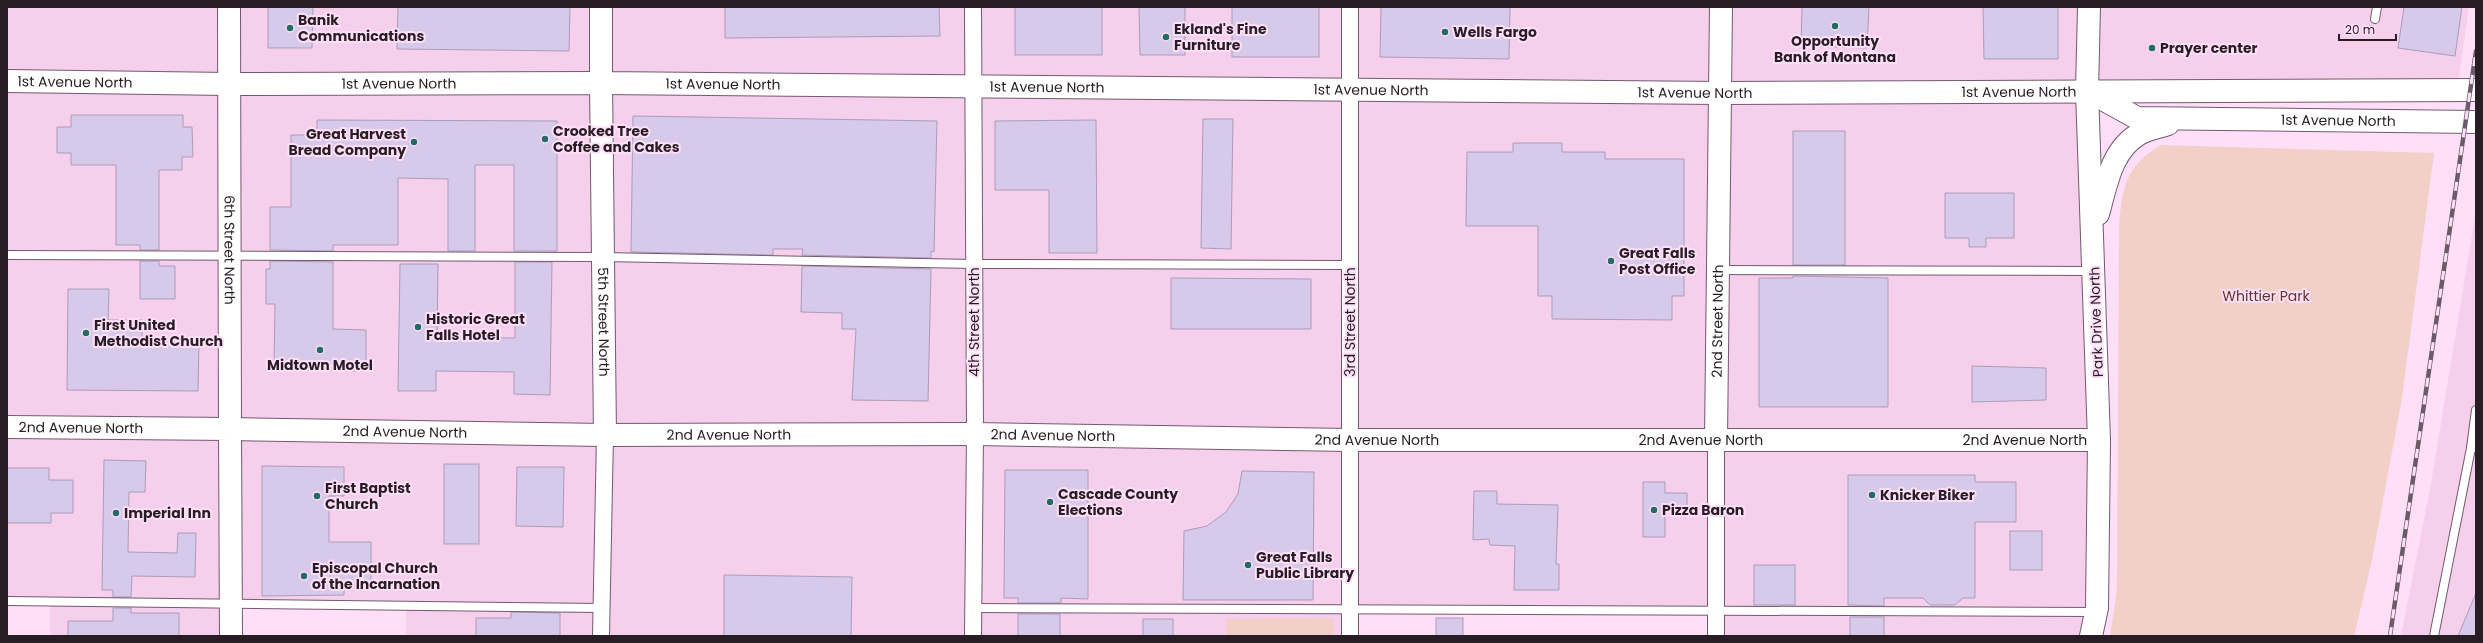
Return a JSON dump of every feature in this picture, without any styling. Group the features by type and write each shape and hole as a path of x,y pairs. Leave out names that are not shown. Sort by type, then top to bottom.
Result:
{"main road":[{"name":"6th Street North","path":"230,7 231,636"},
{"name":"5th Street North","path":"601,7 605,434"},
{"name":"2nd Street North","path":"1716,439 1721,7"},
{"name":"Park Drive North","path":"2089,7 2087,91 2099,440 2096,612 2091,636"},
{"name":"1st Avenue North","path":"7,82 229,84 601,83 1350,91 1721,93 2476,90"},
{"name":"1st Avenue North","path":"2087,91 2137,118 2476,122"},
{"path":"2093,233 2113,163 2126,146 2139,134 2188,118"},
{"name":"2nd Avenue North","path":"7,427 605,434 975,434 1350,440 2099,440"}],"street":[{"name":"4th Street North","path":"973,7 972,87 975,434 973,636"},
{"name":"3rd Street North","path":"1350,7 1350,636"},
{"name":"5th Street North","path":"601,636 605,434"},
{"name":"2nd Street North","path":"1716,439 1716,636"}],"lane":[{"path":"2375,19 2377,7"},
{"path":"7,255 603,257 974,264 1350,265"},
{"path":"1718,270 2094,271"},
{"path":"2434,636 2473,448 2476,410"},
{"path":"7,601 602,608"},
{"path":"973,608 2096,612"}],"shaded area":[{"path":"7,7 2469,7 2457,90 2087,91 2091,636 1716,636 1716,611 1350,609 1350,636 406,636 406,606 231,604 231,636 50,636 50,601 7,601"},
{"path":"2476,210 2476,636 2401,636 2431,484"}],"green space":[{"name":"Whittier Park","path":"2161,145 2434,153 2402,398 2372,560 2354,636 2110,636 2117,590 2120,213 2124,189 2133,170 2140,161"},
{"path":"1333,618 1334,636 1226,636 1226,619"}],"building":[{"name":"Banik Communications","path":"268,7 313,7 312,48 268,48"},
{"path":"398,7 570,7 569,51 397,49"},
{"path":"725,7 939,7 940,36 725,38"},
{"path":"1015,7 1102,7 1102,55 1015,55"},
{"path":"1139,7 1185,7 1185,55 1140,55"},
{"path":"1232,7 1319,7 1319,57 1232,57"},
{"name":"Wells Fargo","path":"1381,7 1510,7 1509,59 1380,57"},
{"name":"Opportunity Bank of Montana","path":"1802,7 1869,7 1867,48 1801,46"},
{"path":"1983,7 2058,7 2058,59 1984,59"},
{"path":"2404,7 2462,7 2455,56 2398,48"},
{"path":"71,115 183,115 183,127 192,127 193,157 182,157 182,170 159,170 159,250 140,250 140,245 116,245 116,165 71,165 71,153 57,153 57,127 71,127"},
{"path":"633,116 937,121 934,252 931,251 931,258 802,255 803,249 773,249 773,255 631,252"},
{"path":"1203,119 1233,119 1231,249 1201,248"},
{"path":"317,120 557,121 557,251 514,251 514,165 475,165 475,251 448,251 448,179 398,178 398,245 333,245 333,251 270,250 270,207 291,207 291,135 317,135"},
{"path":"1096,120 1097,253 1049,253 1049,190 995,190 995,121"},
{"path":"1793,131 1845,131 1845,265 1793,265"},
{"name":"Great Falls Post Office","path":"1513,143 1562,143 1562,152 1605,152 1605,159 1684,159 1684,296 1672,296 1672,320 1552,319 1552,296 1538,296 1538,226 1466,226 1467,152 1513,152"},
{"path":"1945,193 2014,193 2014,238 1986,238 1986,247 1969,247 1969,238 1945,238"},
{"path":"140,261 159,261 159,266 175,266 175,299 140,299"},
{"path":"270,261 333,262 333,329 366,330 366,371 274,370 275,304 266,304 266,269 270,269"},
{"path":"515,262 552,262 550,395 514,394 514,372 436,371 436,391 398,391 400,264 438,264 437,337 515,338"},
{"path":"802,266 931,269 928,401 852,400 856,329 842,329 842,313 801,312"},
{"path":"1793,276 1888,278 1888,407 1759,407 1759,278 1793,278"},
{"path":"1171,278 1311,279 1311,329 1171,329"},
{"path":"68,289 109,289 108,320 142,320 142,341 199,342 198,391 67,390"},
{"path":"1972,366 2046,368 2046,400 1972,402"},
{"name":"Imperial Inn","path":"104,460 146,461 145,492 129,492 128,552 177,553 178,533 196,533 195,577 132,576 131,597 113,597 113,590 102,590"},
{"path":"444,464 479,464 479,544 444,544"},
{"path":"262,466 344,467 344,496 329,496 329,542 371,542 371,584 344,584 344,595 262,596"},
{"path":"517,467 564,467 563,527 516,526"},
{"path":"7,468 49,468 49,480 73,480 73,513 51,513 51,523 7,523"},
{"path":"1005,470 1088,470 1088,599 1061,598 1061,603 1018,603 1018,598 1004,598"},
{"name":"Great Falls Public Library","path":"1242,471 1314,472 1313,600 1183,600 1184,531 1207,526 1226,512 1238,494"},
{"path":"1848,475 1975,475 1975,482 2016,482 2016,522 1975,522 1975,598 1963,598 1955,605 1930,605 1923,598 1884,598 1884,606 1848,605"},
{"name":"Pizza Baron","path":"1643,482 1665,482 1665,493 1687,493 1687,508 1665,507 1665,537 1643,537"},
{"path":"1474,491 1497,491 1497,504 1558,505 1556,564 1559,564 1559,590 1514,590 1515,546 1490,545 1489,539 1473,540"},
{"path":"2010,531 2042,531 2042,570 2010,570"},
{"path":"1754,565 1795,565 1795,605 1754,605"},
{"path":"724,575 852,577 851,636 724,636"},
{"path":"2476,593 2476,636 2458,636"},
{"path":"113,608 131,608 131,613 179,613 179,636 68,636 68,621 113,621"},
{"path":"511,612 560,613 560,636 476,636 476,618 511,618"},
{"path":"1018,614 1060,614 1060,636 1018,636"},
{"path":"1850,617 1884,617 1884,636 1850,636"},
{"path":"1436,618 1463,618 1463,636 1436,636"},
{"path":"1143,619 1173,619 1173,636 1143,636"}],"railway":[{"path":"2390,636 2476,51"}],"place":[{"name":"Opportunity Bank of Montana","path":"1835,26"},
{"name":"Banik Communications","path":"290,28"},
{"name":"Wells Fargo","path":"1445,32"},
{"name":"Ekland's Fine Furniture","path":"1166,37"},
{"name":"Prayer center","path":"2152,48"},
{"name":"Crooked Tree Coffee and Cakes","path":"545,139"},
{"name":"Great Harvest Bread Company","path":"414,142"},
{"name":"Great Falls Post Office","path":"1611,261"},
{"name":"Historic Great Falls Hotel","path":"418,327"},
{"name":"First United Methodist Church","path":"86,333"},
{"name":"Midtown Motel","path":"320,350"},
{"name":"Knicker Biker","path":"1872,495"},
{"name":"First Baptist Church","path":"317,496"},
{"name":"Cascade County Elections","path":"1050,502"},
{"name":"Pizza Baron","path":"1654,510"},
{"name":"Imperial Inn","path":"116,513"},
{"name":"Great Falls Public Library","path":"1248,565"},
{"name":"Episcopal Church of the Incarnation","path":"304,576"}]}
